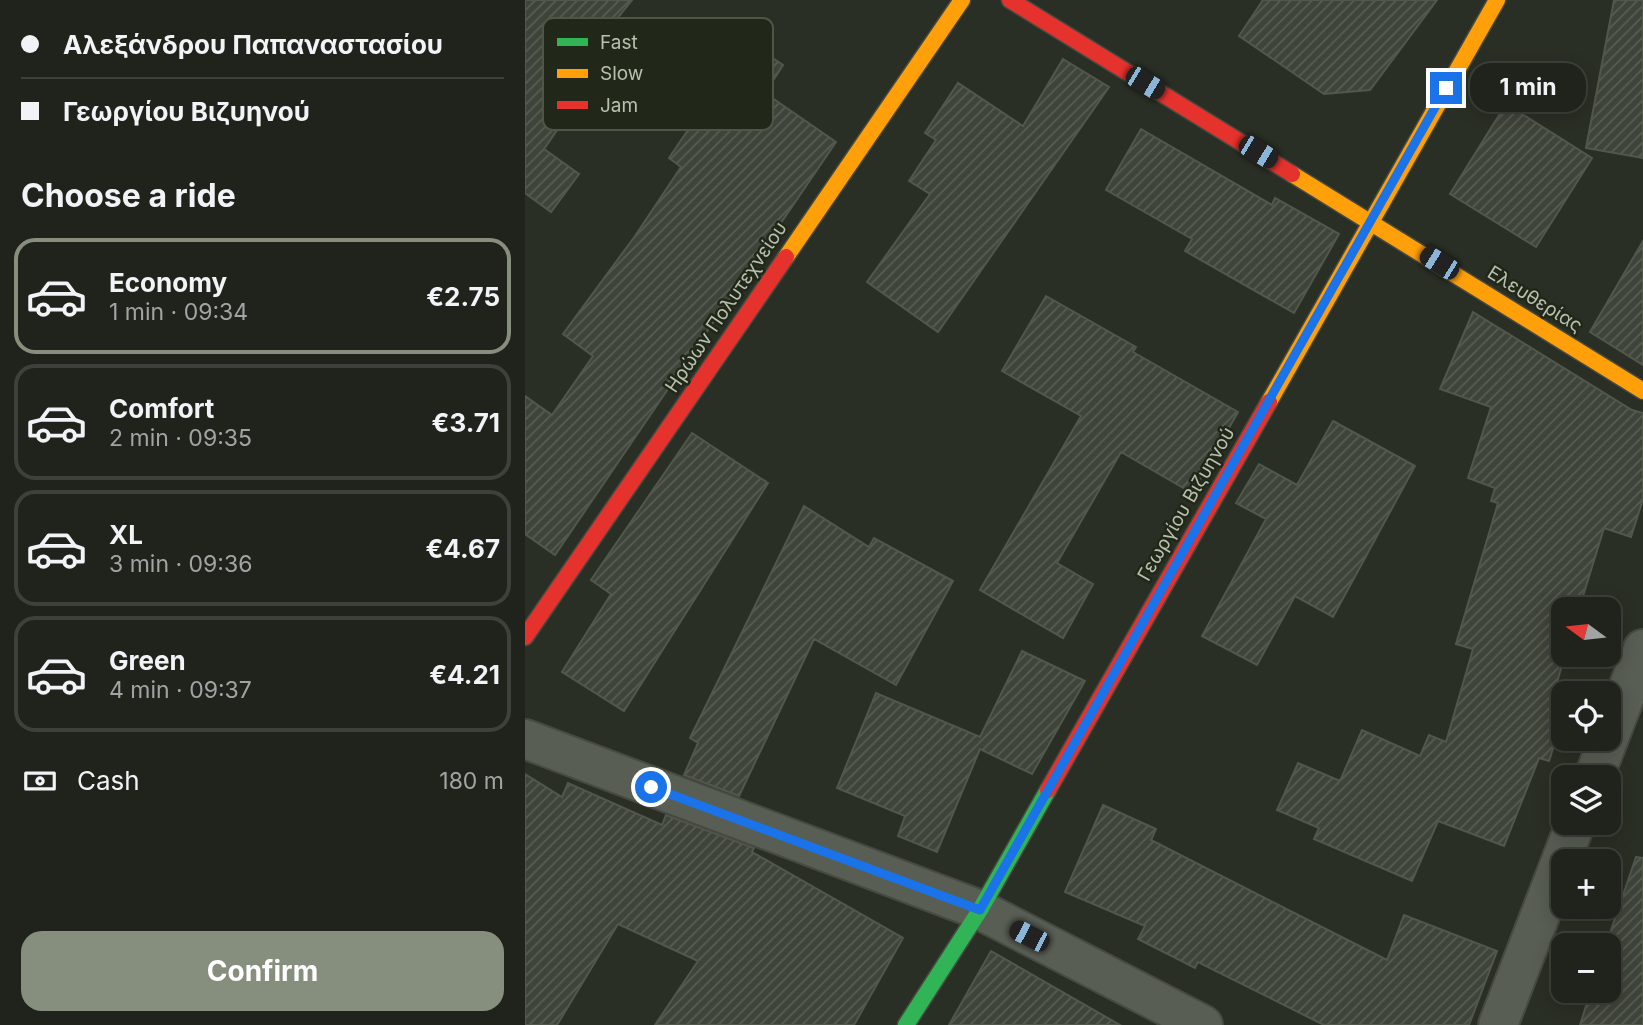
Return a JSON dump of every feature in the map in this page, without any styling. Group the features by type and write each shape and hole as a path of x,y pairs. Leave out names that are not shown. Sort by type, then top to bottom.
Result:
{"street":[{"name":"Ηρώων Πολυτεχνείου","path":"525,637 962,0"},
{"name":"Ελευθερίας","path":"1010,0 1643,391"},
{"name":"Γεωργίου Βιζυηνού","path":"906,1025 980,910 1497,0"},
{"path":"1599,765 1643,649"},
{"path":"525,739 980,910 1203,1025"},
{"path":"1498,1025 1571,835"}],"building":[{"path":"525,0 632,0 618,18 543,18 543,130 557,130 544,149 579,174 551,212 525,193"},
{"path":"1263,0 1437,0 1370,90 1324,94 1239,36"},
{"path":"1614,0 1643,0 1643,158 1586,148"},
{"path":"773,58 783,65 773,81"},
{"path":"1063,59 1109,87 938,332 867,282 930,194 909,181 936,140 925,133 958,83 1023,126"},
{"path":"773,99 836,142 555,555 525,534 525,396 552,415 593,356 563,334 635,236 681,167 669,158 688,130 773,130"},
{"path":"1506,104 1592,158 1536,247 1450,194"},
{"path":"1141,129 1272,205 1275,198 1339,234 1294,313 1185,251 1192,239 1106,190"},
{"path":"1643,241 1643,365 1590,332"},
{"path":"1046,296 1136,347 1133,352 1238,412 1192,493 1121,452 1057,563 1093,584 1063,638 980,590 1081,416 1002,371"},
{"path":"1473,312 1632,410 1643,413 1643,499 1631,537 1604,528 1583,597 1551,597 1551,667 1561,667 1558,681 1551,681 1552,751 1549,761 1539,758 1504,846 1438,821 1412,881 1314,839 1319,828 1277,810 1298,763 1340,781 1362,730 1420,756 1429,735 1446,742 1473,649 1456,644 1498,503 1491,501 1495,488 1468,478 1491,407 1440,389"},
{"path":"1333,421 1415,466 1333,617 1295,596 1257,665 1202,636 1266,519 1236,503 1259,464 1297,485"},
{"path":"692,433 768,483 624,711 562,672 611,594 591,580"},
{"path":"804,506 869,547 874,538 953,581 896,685 814,639 739,796 684,775 698,743 690,738"},
{"path":"1022,651 1085,681 1032,774 980,749 937,852 898,836 905,816 837,788 876,693 980,737"},
{"path":"525,774 562,797 568,783 662,825 666,815 754,848 752,852 903,938 854,1025 655,1025 698,961 618,924 557,1025 525,1025"},
{"path":"1103,805 1156,829 1151,840 1387,960 1404,915 1497,951 1469,1025 1324,1025 1198,962 1195,968 1138,939 1145,926 1065,892"},
{"path":"1636,857 1643,858 1643,1025 1580,1025 1587,1003 1621,1003 1621,933 1610,933 1615,919 1621,919 1621,901"},
{"path":"991,951 1120,1025 949,1025"}],"traffic: fast":[{"path":"906,1025 980,910 1048,790"}],"traffic: slow":[{"path":"786,257 962,0"},
{"path":"1269,402 1497,0"},
{"path":"1292,174 1643,391"}],"traffic: jam":[{"path":"1010,0 1292,174"},
{"path":"525,637 786,257"},
{"path":"1048,790 1269,402"}],"route":[{"path":"651,787 980,910 1446,88"}]}
